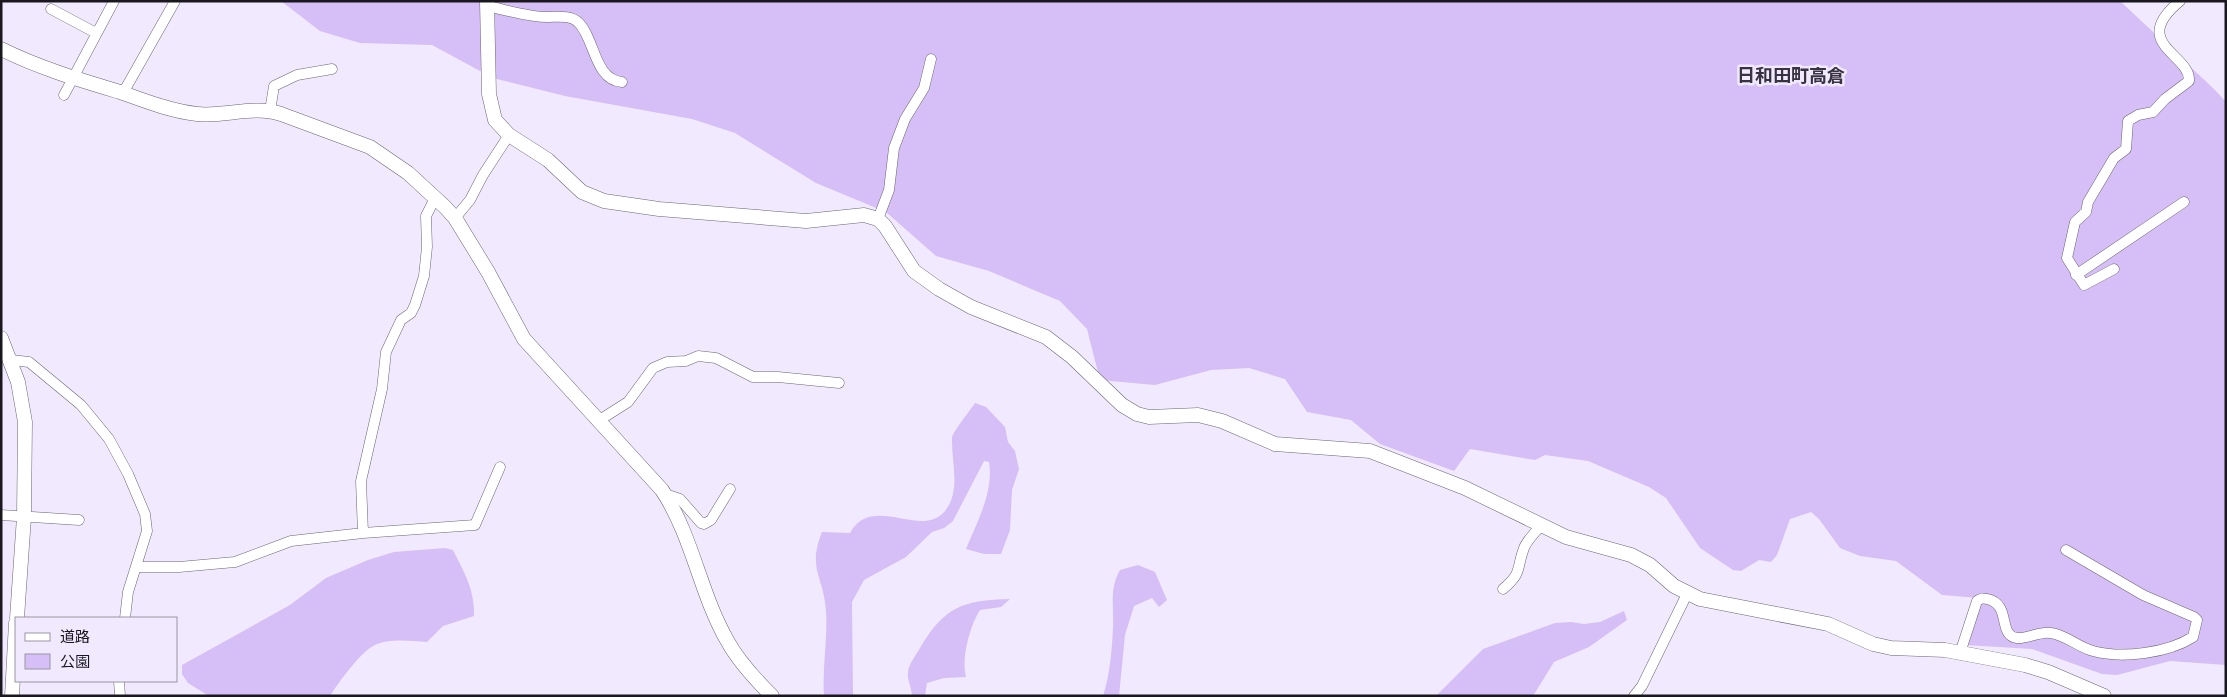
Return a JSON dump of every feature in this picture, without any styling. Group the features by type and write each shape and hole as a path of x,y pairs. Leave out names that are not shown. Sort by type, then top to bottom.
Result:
{"street":[{"path":"64,95 114,1"},
{"path":"123,94 174,1"},
{"path":"2114,269 2088,285 2084,285 2067,258 2072,228 2086,212 2088,202 2114,158 2126,149 2128,121 2138,115 2153,112 2165,99 2188,81 2187,71 2163,46 2160,40 2161,29 2166,17 2180,1"},
{"path":"622,82 616,82 603,71 587,37 576,20 568,17 538,17 487,3 490,106 495,120 509,135 548,160 582,192 604,201 659,209 806,221 864,216 878,220 885,226 903,257 917,274 956,300 1046,338 1072,357 1122,405 1136,414 1149,416 1198,415 1222,421 1275,444 1370,451 1464,488 1566,537 1631,555 1650,565 1674,586 1687,594 1711,601 1835,625 1881,646 1900,649 1945,650 2025,665 2048,672 2104,696"},
{"path":"51,8 96,33"},
{"path":"1,49 22,59 72,77 167,108 196,114 270,111 370,146 408,173 455,218 524,339 560,376 598,421 665,494 678,516 710,603 727,642 744,666 772,696"},
{"path":"878,220 889,190 894,148 906,119 924,88 931,59"},
{"path":"270,111 274,86 297,75 332,69"},
{"path":"455,218 470,200 483,175 509,135"},
{"path":"363,533 362,481 382,389 386,352 402,320 411,313 415,305 424,276 427,247 426,216 435,198"},
{"path":"2076,275 2184,202"},
{"path":"1,338 18,382 25,422 24,517 17,617"},
{"path":"598,421 628,402 653,368 667,362 686,361 698,356 716,358 753,377 839,382"},
{"path":"11,360 25,360 40,370 81,406 108,438 128,474 147,524 146,540 128,592 125,617"},
{"path":"136,567 179,567 235,562 292,541 363,533 475,525 500,467"},
{"path":"665,494 680,498 704,524 711,520 730,489"},
{"path":"1,515 79,520"},
{"path":"1503,589 1513,581 1520,571 1525,546 1541,525"},
{"path":"1960,653 1977,601 1982,598 1993,600 1998,604 2005,618 2007,630 2012,636 2019,638 2039,633 2052,633 2094,652 2145,653 2169,650 2193,637 2198,626 2197,620 2194,617 2143,594 2066,550"},
{"path":"1634,696 1642,686 1687,594"},
{"path":"12,696 15,641"},
{"path":"119,682 120,696"}],"green space":[{"path":"281,1 2120,1 2226,102 2226,665 2170,661 2117,675 2102,674 2032,649 1966,645 1979,598 1942,595 1896,561 1860,556 1840,548 1819,519 1811,512 1790,519 1777,555 1771,562 1759,560 1741,571 1733,570 1700,548 1666,498 1649,487 1588,461 1545,455 1535,460 1470,449 1454,471 1380,444 1351,420 1307,412 1285,379 1249,368 1211,370 1155,385 1100,380 1087,329 1060,301 989,271 936,256 886,212 816,183 735,133 692,119 565,96 493,78 432,45 360,43 320,31"},
{"path":"975,403 986,407 1005,427 1008,442 1015,451 1019,469 1012,490 1010,530 1001,554 984,554 966,549 987,496 990,473 989,462 984,461 953,521 944,528 932,532 906,557 864,580 852,602 853,696 824,696 826,611 825,599 816,564 816,555 822,532 850,533 859,522 870,517 881,516 919,521 931,520 941,515 948,507 954,489 952,438 958,426"},
{"path":"445,548 453,550 465,574 473,598 474,616 443,626 427,642 392,641 373,646 356,662 330,696 209,696 188,683 182,674 182,665 290,605 326,578 368,560 394,552"},
{"path":"1138,565 1155,572 1167,600 1159,607 1152,598 1134,606 1125,635 1119,696 1103,696 1111,653 1114,584 1120,570"},
{"path":"1010,599 1001,607 980,610 967,642 966,677 944,678 927,683 925,696 912,696 908,676 909,667 938,623 956,608 967,604 979,601"},
{"path":"1624,611 1627,620 1589,647 1554,662 1533,696 1436,696 1483,649 1555,623 1571,622 1584,624 1600,622"}],"district":[{"name":"日和田町高倉","path":"1791,75"}]}
